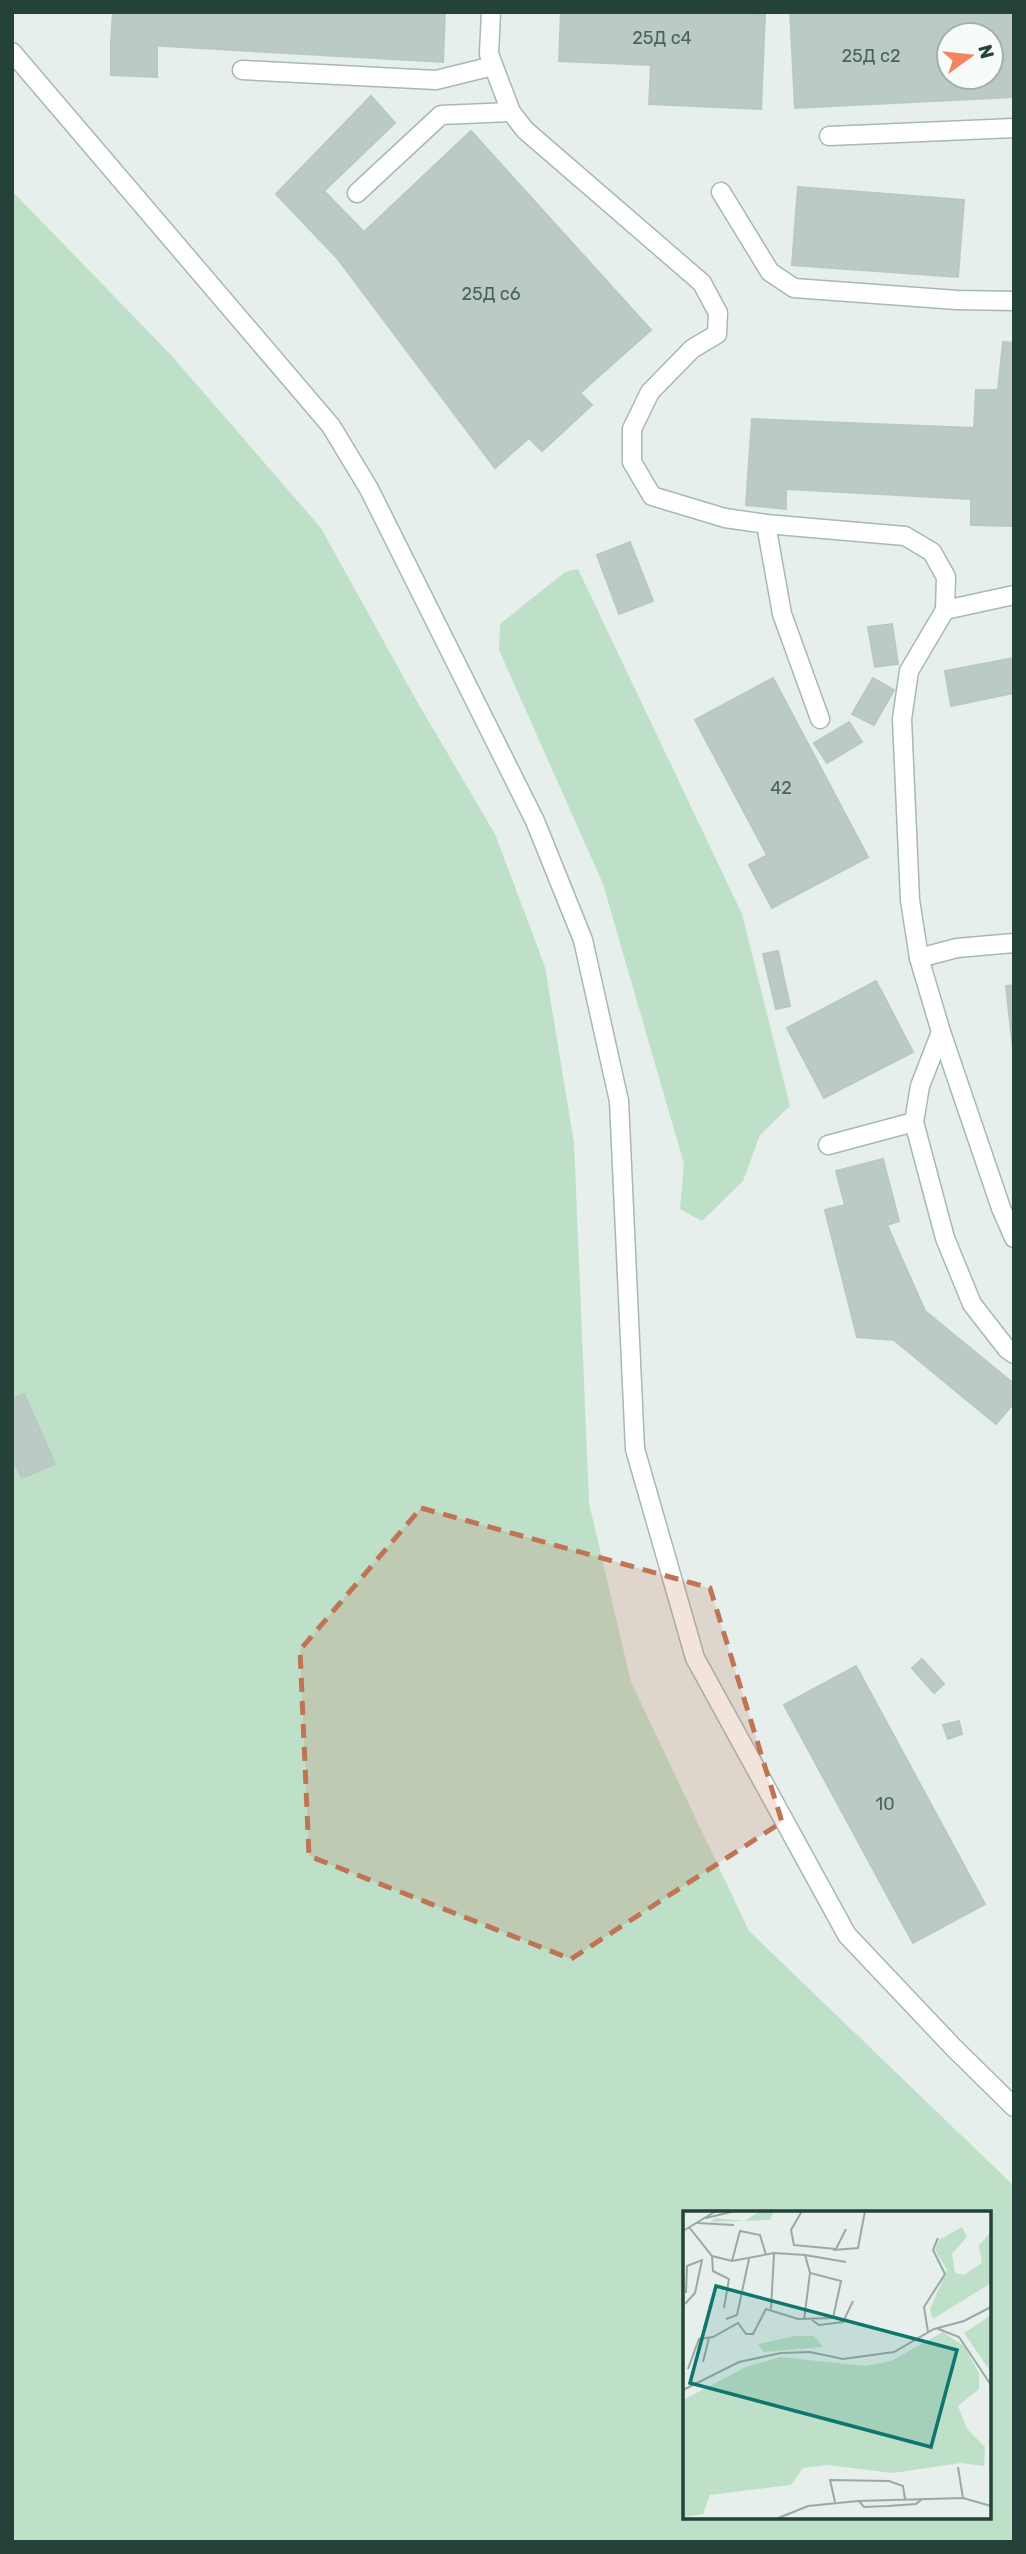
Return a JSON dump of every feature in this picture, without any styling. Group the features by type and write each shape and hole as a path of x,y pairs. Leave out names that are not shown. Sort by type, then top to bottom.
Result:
{"lane":[{"path":"491,12 489,54 511,112 525,130 702,283 718,313 717,334 692,349 650,392 632,429 632,462 652,496 725,518 905,536 932,552 946,577 945,610 909,671 902,719 910,900 919,958 1001,1208 1014,1238"},
{"path":"12,52 331,426 369,489 535,821 583,940 619,1101 635,1448 695,1658 847,1935 1014,2107"},
{"path":"242,70 436,80 493,66"},
{"path":"357,193 441,115 511,112"},
{"path":"829,136 1014,128"},
{"path":"721,192 770,272 794,288 957,300 1014,300"},
{"path":"766,524 782,614 820,719"},
{"path":"945,610 1014,595"},
{"path":"919,958 957,948 1014,943"},
{"path":"942,1032 920,1086 914,1122 945,1238 971,1304 1014,1354"},
{"path":"828,1145 914,1122"}],"highlighted area":[{"path":"421,1508 710,1588 782,1822 571,1959 309,1856 300,1650"}],"green space":[{"path":"12,191 171,355 321,528 415,698 495,834 545,967 574,1143 589,1503 631,1682 749,1931 1014,2186 1014,2542 12,2542"},
{"path":"578,569 742,914 790,1106 760,1135 743,1181 702,1221 680,1209 684,1164 603,884 499,650 500,624 565,572"}],"building":[{"path":"113,12 445,12 443,62 111,43"},
{"path":"561,12 765,15 761,109 649,104 651,65 559,61"},
{"path":"790,12 1014,12 1014,97 795,108"},
{"path":"111,45 157,47 157,77 111,75"},
{"path":"371,96 395,123 324,191 364,232 471,131 651,330 580,393 592,405 542,451 529,438 495,468 337,258 276,194"},
{"path":"798,187 964,200 958,277 792,265"},
{"path":"1003,342 1014,343 1014,526 971,525 971,499 786,489 786,509 746,505 752,419 974,428 976,390 998,390"},
{"path":"630,542 653,601 619,614 597,555"},
{"path":"892,624 898,664 875,667 868,627"},
{"path":"1014,658 1014,693 951,706 945,671"},
{"path":"773,678 868,857 772,908 749,865 767,855 695,720"},
{"path":"873,678 894,690 874,725 852,714"},
{"path":"849,722 862,742 827,763 814,743"},
{"path":"778,951 790,1006 776,1009 763,954"},
{"path":"876,981 913,1052 824,1098 787,1028"},
{"path":"1014,985 1014,1058 1006,986"},
{"path":"883,1159 899,1221 887,1225 925,1311 1014,1384 1014,1403 996,1424 894,1340 857,1337 825,1210 845,1205 836,1171"},
{"path":"24,1394 55,1464 22,1478 12,1457 12,1399"},
{"path":"922,1659 944,1684 934,1693 912,1668"},
{"path":"856,1666 985,1904 913,1943 784,1705"},
{"path":"959,1721 962,1734 948,1739 943,1725"}]}
